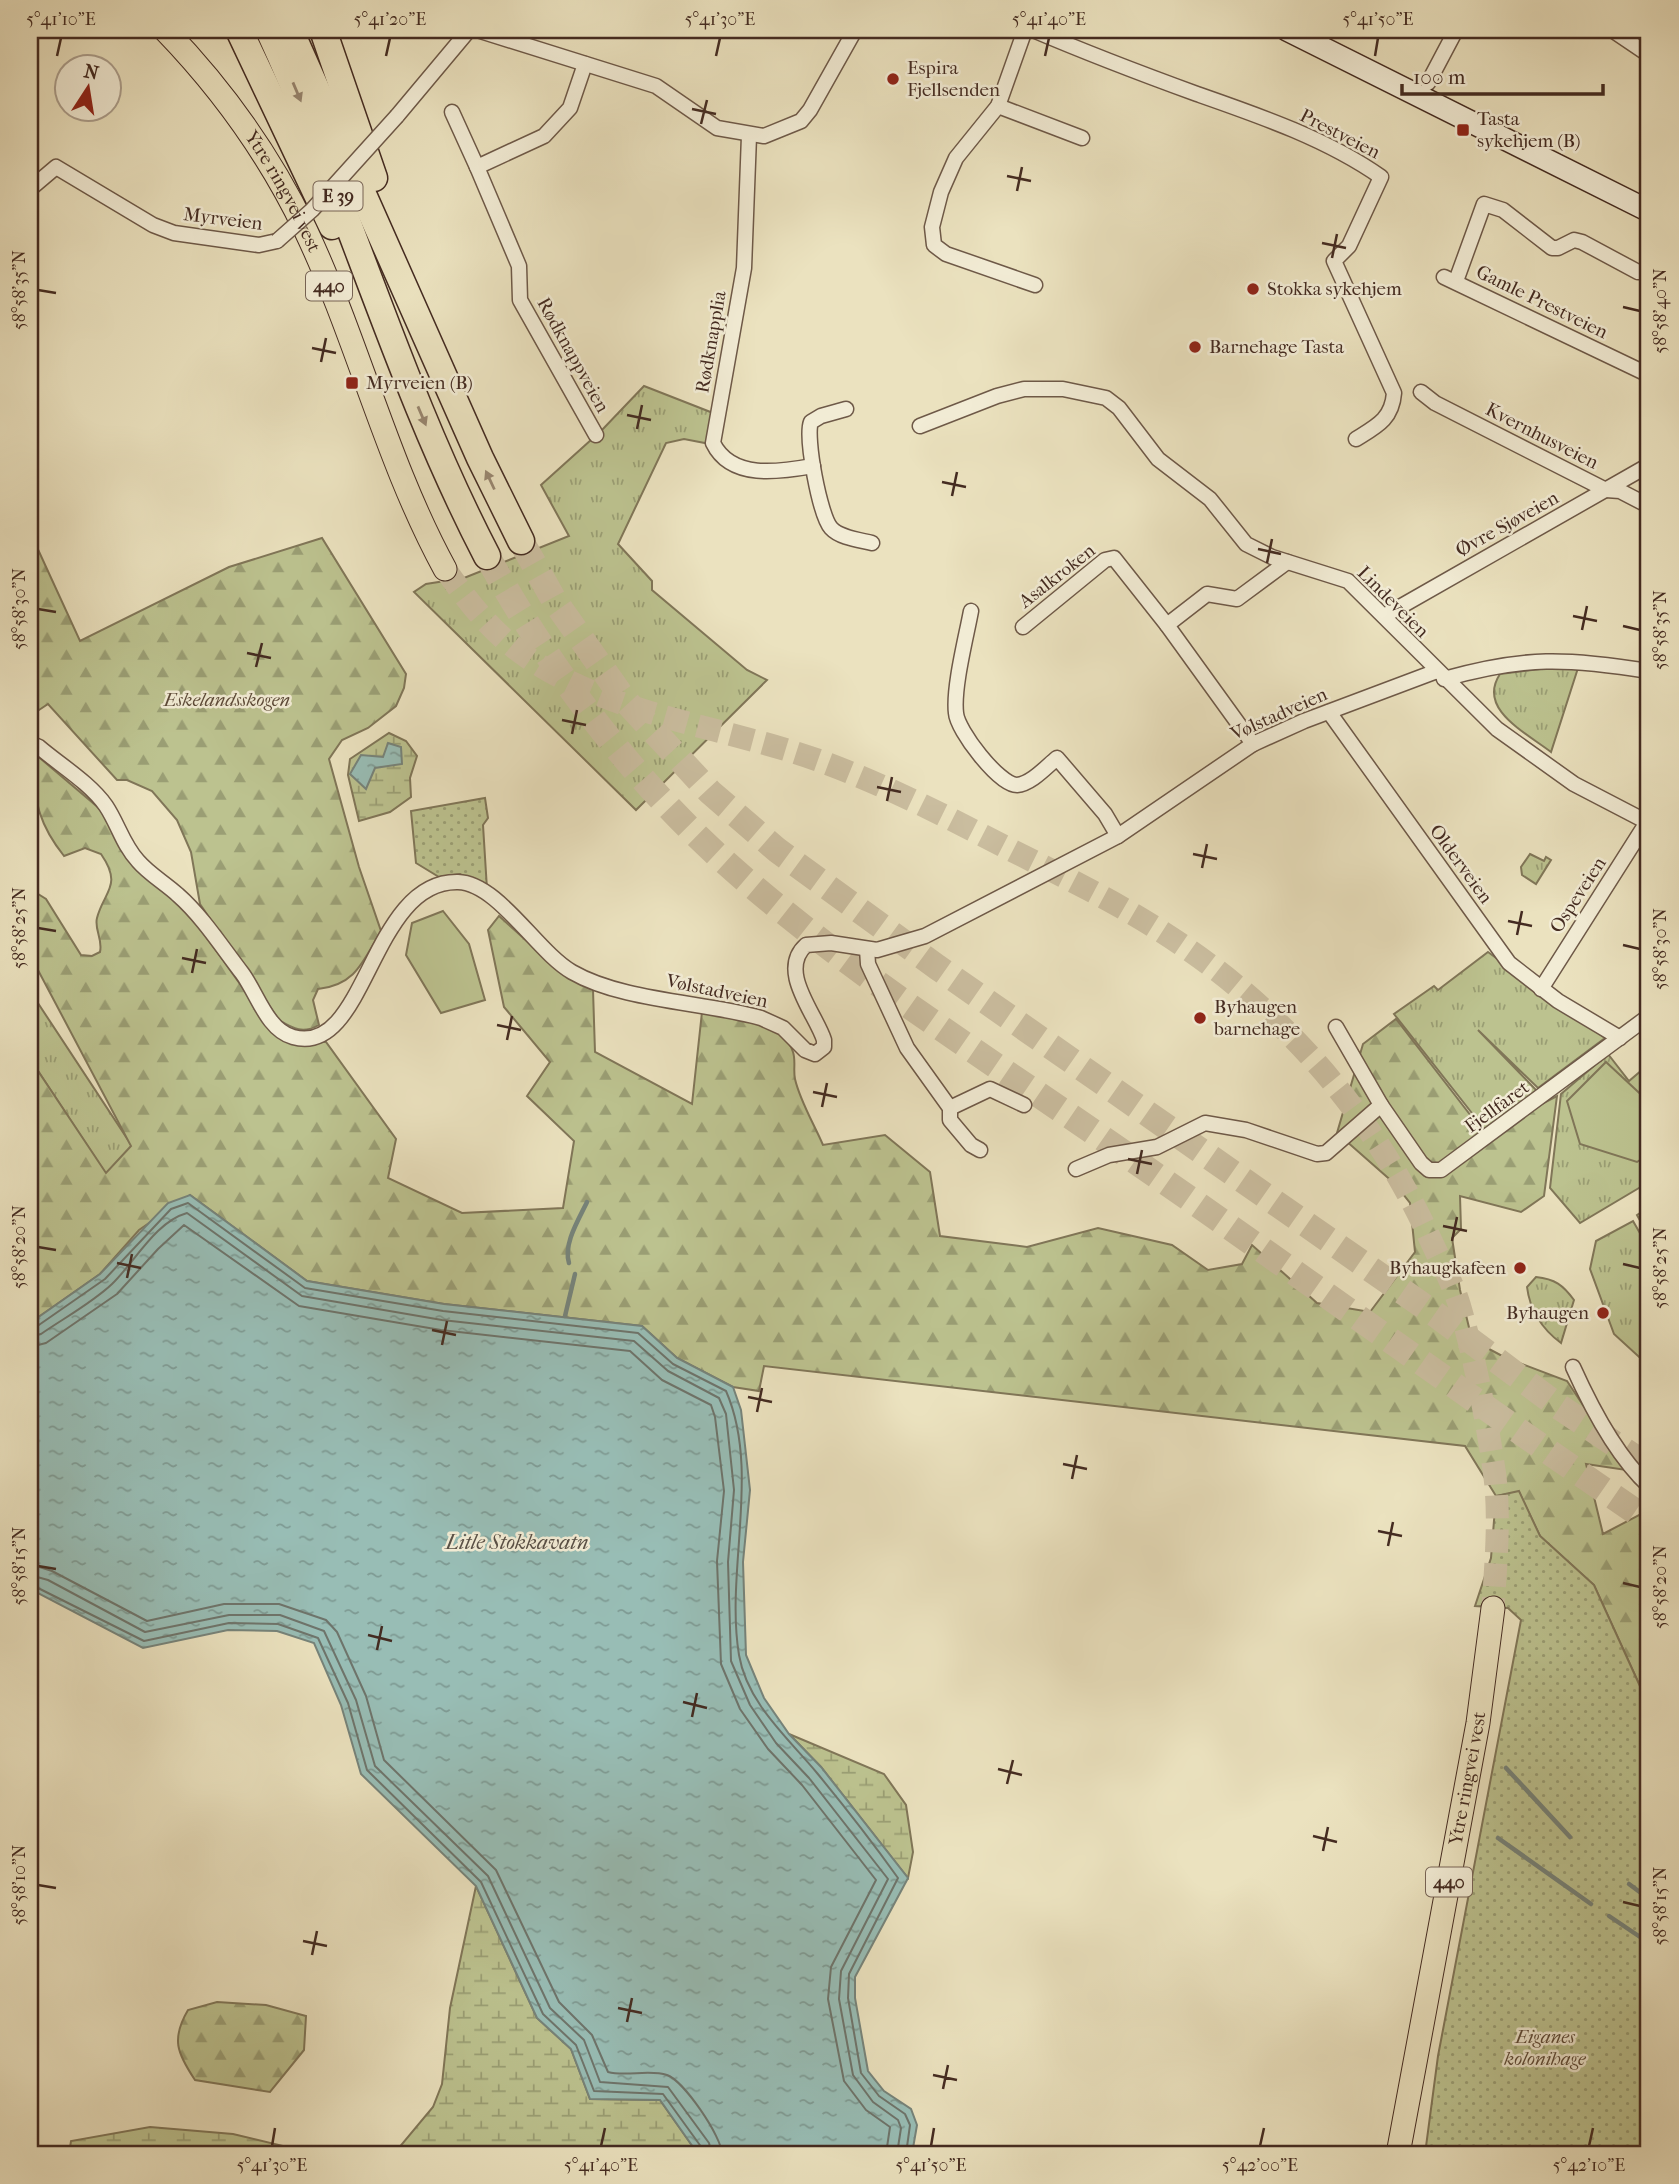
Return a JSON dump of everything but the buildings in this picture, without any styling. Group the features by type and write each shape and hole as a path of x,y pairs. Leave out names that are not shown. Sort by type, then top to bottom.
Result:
{"highway":[{"name":"E 39","path":"239,30 340,242 381,341 401,364"},
{"name":"E 39","path":"269,30 323,157 443,467 487,556"},
{"name":"E 39","path":"289,30 480,458 521,541"},
{"name":"E 39","path":"323,30 386,213 416,288 414,308"}],"main road":[{"name":"Ytre ringvei vest","path":"165,30 202,68 233,108 292,202 324,274 405,487 445,569"},
{"path":"1287,30 1649,211"},
{"name":"Ytre ringvei vest","path":"1398,2154 1478,1723 1493,1608"},
{"name":"440","path":"1388,2154 1392,2135 1406,2110"}],"street":[{"name":"Myrveien","path":"30,189 56,167 153,225 174,233 258,245 277,241 312,210 397,116 469,30"},
{"path":"477,30 656,86 717,128 764,136 781,132 801,121 827,84 855,30"},
{"path":"1025,30 998,106 956,158 936,207 932,227 934,245 946,254 1035,285"},
{"name":"Prestveien","path":"1033,30 1261,116 1363,164 1381,177 1349,246 1334,261 1394,393 1393,409 1386,420 1356,439"},
{"path":"1428,83 1456,30"},
{"path":"1612,30 1649,55"},
{"path":"477,167 544,136 570,108 585,64"},
{"path":"998,106 1082,138"},
{"name":"Rødknappveien","path":"452,112 519,266 520,300 596,435"},
{"name":"Rødknapplia","path":"749,135 744,268 713,443 720,457 743,468 763,471 813,466"},
{"name":"Gamle Prestveien","path":"1638,272 1582,242 1573,240 1558,248 1552,248 1503,210 1484,204 1450,279 1649,375"},
{"name":"Lindeveien","path":"920,426 997,396 1024,389 1063,388 1106,398 1119,408 1158,458 1210,499 1246,544 1287,562 1342,578 1497,729 1547,767 1648,822"},
{"name":"Kvernhusveien","path":"1421,392 1435,403 1606,490 1620,491 1649,506"},
{"path":"846,410 821,416 811,422 808,430 813,466 826,519 832,528 872,543"},
{"name":"Øvre Sjøveien","path":"1384,616 1649,465"},
{"name":"Asalkroken","path":"1023,627 1111,558 1117,561 1253,744"},
{"path":"1167,625 1207,594 1237,599 1287,562"},
{"path":"971,611 956,703 956,715 964,732 999,778 1007,783 1023,783 1057,758 1105,814 1118,836"},
{"name":"Vølstadveien","path":"30,743 39,747 100,799 138,861 187,904 242,973 275,1026 290,1037 313,1038 332,1028 351,1002 383,939 400,914 421,895 445,883 464,883 481,889 572,972 611,987 761,1018 783,1028 811,1053 822,1050 824,1040 798,983 799,954 811,943 867,950 925,936 1118,836 1253,744 1329,712 1441,675 1537,660 1578,661 1649,671"},
{"name":"Olderveien","path":"1329,712 1498,950 1523,976 1541,989 1620,1038"},
{"path":"30,813 30,825"},
{"name":"Ospeveien","path":"1541,989 1648,822"},
{"path":"867,950 868,964 895,1025 914,1059 950,1108 950,1120 971,1145 980,1150"},
{"name":"Fjellfaret","path":"1336,1027 1381,1105 1421,1163 1429,1170 1441,1170 1557,1088 1649,1016"},
{"path":"950,1108 990,1089 1024,1105"},
{"path":"1076,1168 1109,1155 1157,1147 1205,1123 1246,1130 1317,1154 1326,1153 1381,1105"},
{"path":"1573,1367 1607,1430 1649,1486"}],"green space":[{"path":"644,386 713,413 710,444 684,439 666,443 618,544 652,581 652,590 747,670 767,680 636,810 414,592 426,584 464,578 569,536 541,485 602,430"},
{"name":"Eskelandsskogen","path":"30,532 80,641 229,567 322,538 406,674 404,688 396,706 368,728 342,740 329,759 359,867 381,931 350,977 331,987 318,989 313,1000 319,1025 299,1029 279,1020 200,904 191,852 177,820 152,791 127,780 117,780 48,704 30,716"},
{"path":"1548,668 1578,668 1551,752 1507,719 1495,698 1495,687 1500,674"},
{"path":"389,733 406,741 417,756 410,778 411,797 390,812 359,821 348,775 350,759"},
{"path":"34,753 100,809 121,847 197,924 278,1037 326,1042 396,1139 388,1178 462,1213 563,1208 574,1141 527,1096 550,1062 504,1007 488,930 499,916 559,970 593,990 595,1052 692,1104 702,1012 740,1018 778,1033 787,1041 793,1052 797,1087 823,1145 885,1135 930,1172 940,1236 1027,1247 1098,1228 1172,1245 1208,1270 1242,1264 1252,1245 1317,1303 1370,1312 1415,1252 1410,1203 1395,1184 1337,1133 1363,1044 1396,1019 1485,1134 1557,1096 1544,1196 1521,1212 1460,1196 1461,1229 1452,1238 1460,1290 1472,1340 1506,1358 1567,1381 1626,1470 1586,1464 1603,1534 1639,1515 1649,1518 1649,1706 1594,1585 1540,1536 1519,1492 1496,1496 1465,1446 764,1366 759,1391 733,1387 677,1358 642,1326 444,1304 307,1281 190,1195 139,1230 100,1274 30,1323 30,1074 38,1071 106,1173 131,1146 30,955 30,889 46,899 81,955 92,956 100,952 97,918 111,881 111,874 101,854 85,848 64,856 48,833 37,800 31,760"},
{"path":"485,798 488,818 483,825 487,889 460,874 439,877 416,863 411,811"},
{"path":"1530,854 1544,861 1546,857 1551,860 1536,884 1522,875 1521,867"},
{"path":"443,911 469,944 485,1000 441,1013 406,955 412,923"},
{"path":"1488,952 1605,1038 1538,1088 1478,1030 1539,1093 1486,1131 1394,1014 1434,986 1438,990"},
{"path":"30,991 132,1146 106,1174 38,1071 30,1074"},
{"path":"1608,1054 1629,1081 1649,1064 1649,1182 1580,1223 1550,1188 1561,1094"},
{"path":"1606,1062 1649,1102 1649,1154 1637,1162 1580,1144 1567,1101"},
{"path":"1649,1207 1649,1237 1637,1215"},
{"path":"1633,1221 1649,1249 1649,1366 1614,1334 1590,1269 1596,1241"},
{"path":"1536,1277 1558,1284 1574,1300 1561,1343 1548,1332 1534,1312 1527,1287"},
{"name":"Eiganes kolonihage","path":"1519,1491 1540,1536 1594,1585 1649,1706 1649,2154 1425,2154 1438,2056 1521,1620 1508,1608 1475,1606 1491,1558 1496,1496"},
{"path":"789,1734 884,1774 906,1805 913,1852 908,1878 821,1767"},
{"path":"476,1886 537,2018 571,2049 590,2099 660,2100 698,2154 388,2154 398,2149 433,2107 442,2084 450,2008"},
{"path":"217,2002 266,2005 306,2016 304,2050 270,2092 195,2080 189,2070 178,2046 179,2029 188,2010"},
{"path":"150,2127 233,2134 316,2154 69,2154 71,2141"}],"water":[{"path":"388,743 401,747 402,764 375,768 366,789 350,774 361,755 383,757"},
{"name":"Litle Stokkavatn","path":"190,1195 307,1281 444,1304 642,1326 677,1358 733,1387 741,1410 750,1490 743,1562 746,1655 764,1698 789,1734 821,1767 908,1878 855,1977 855,1998 868,2071 884,2091 911,2109 917,2125 912,2154 698,2154 660,2100 590,2099 571,2049 537,2018 476,1886 361,1774 341,1705 314,1643 277,1631 228,1630 143,1648 30,1589 30,1323 100,1274 168,1203"}],"waterway":[{"path":"569,1263 570,1240 587,1202"},
{"path":"565,1316 575,1274"},
{"path":"1506,1768 1570,1837"},
{"path":"1498,1838 1591,1904"},
{"path":"1629,1884 1649,1899"},
{"path":"1609,1916 1649,1943"}],"tunnel":[{"path":"521,541 554,600 623,698 710,792 777,850 937,967 1435,1314 1558,1406 1649,1467"},
{"path":"487,556 541,646 603,731 672,811 749,883 892,994 1649,1521"},
{"path":"445,569 492,628 527,657 561,677 596,694 633,707 823,762 943,815 1147,922 1228,979 1300,1045 1332,1081 1388,1159 1412,1201 1457,1297 1479,1383 1495,1481 1497,1535 1493,1608"}],"place":[{"name":"Espira Fjellsenden","path":"893,79"},
{"name":"Tasta sykehjem (B)","path":"1463,130"},
{"name":"Stokka sykehjem","path":"1253,289"},
{"name":"Barnehage Tasta","path":"1195,347"},
{"name":"Myrveien (B)","path":"352,383"},
{"name":"Byhaugen barnehage","path":"1200,1018"},
{"name":"Byhaugkafeen","path":"1520,1268"},
{"name":"Byhaugen","path":"1603,1313"}]}
